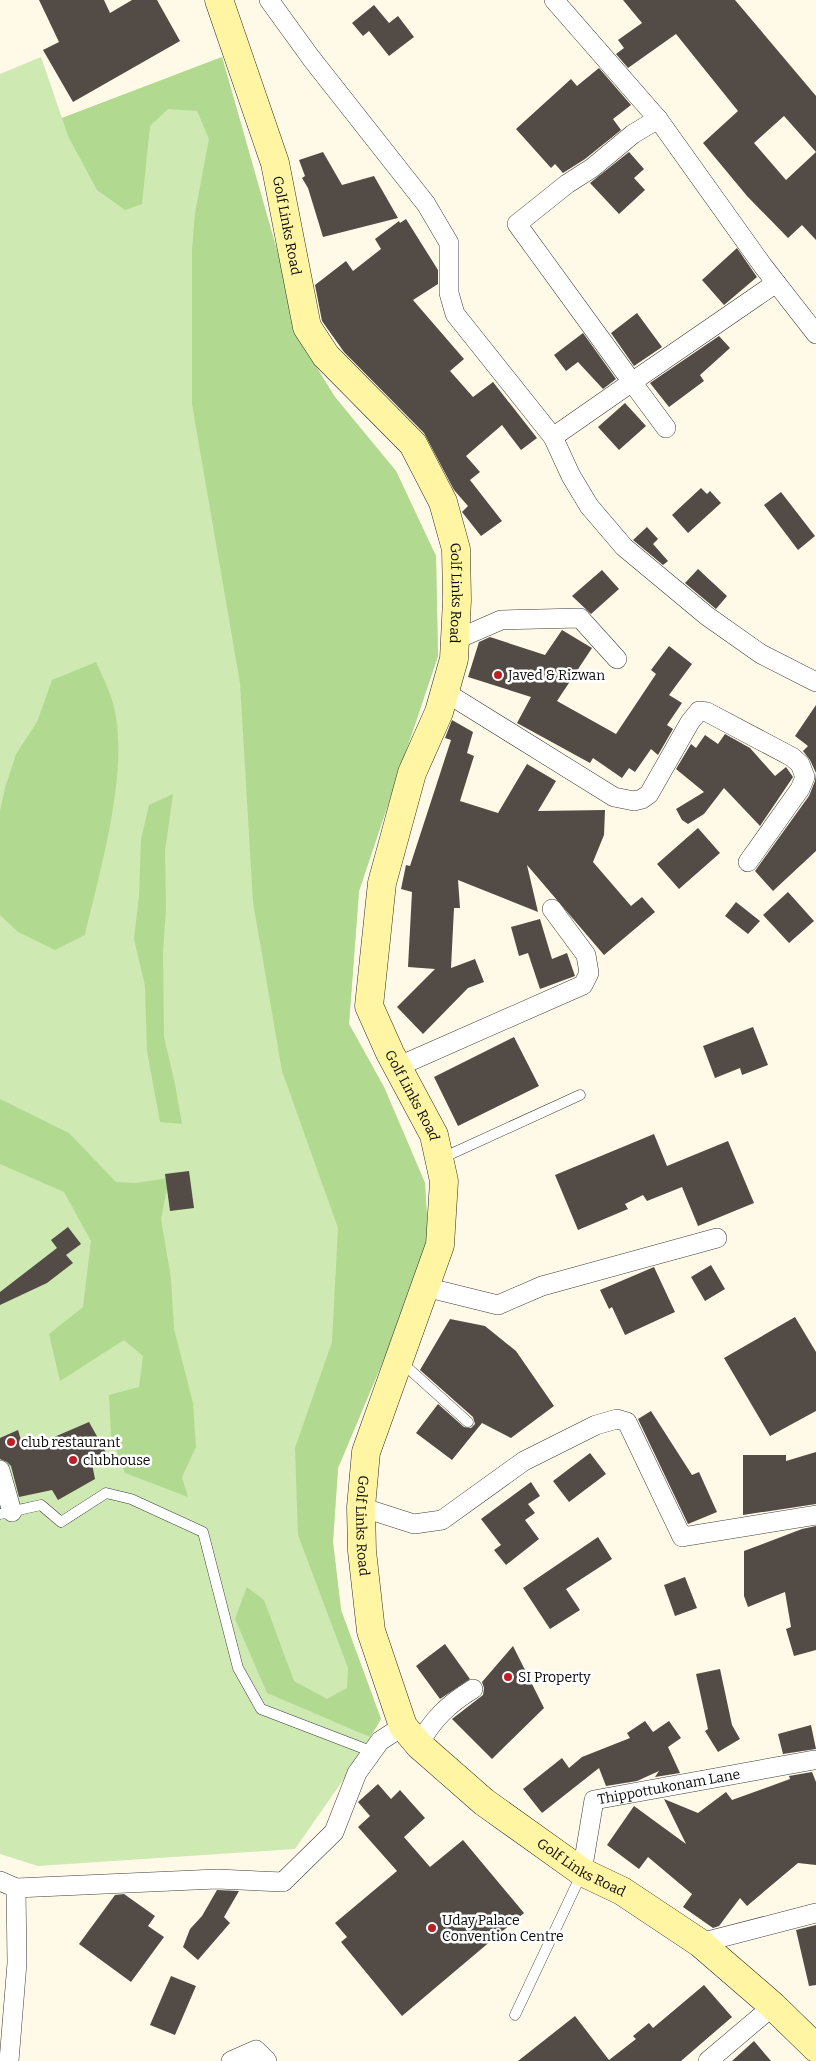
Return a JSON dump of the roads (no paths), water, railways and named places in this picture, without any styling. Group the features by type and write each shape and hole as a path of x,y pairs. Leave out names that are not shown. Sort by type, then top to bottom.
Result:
{"street":[{"name":"Golf Links Road","path":"218,0 275,163 307,327 326,356 413,444 444,502 456,549 457,600 454,659 439,712 412,773 382,883 369,1006 397,1067 434,1135 444,1181 440,1245 366,1452 361,1507 362,1551 371,1631 411,1735 484,1802 582,1872 622,1891 700,1943 773,2006 816,2048"},
{"path":"269,0 311,58 426,204 449,244 449,293 455,314 553,437 571,476 589,506 624,547 707,616 760,654 816,682"},
{"path":"554,0 658,119 776,283 816,334"},
{"path":"658,119 633,134 592,168 567,184 517,224 666,428"},
{"path":"553,437 776,283"},
{"path":"455,640 501,620 580,618 616,659"},
{"path":"445,692 593,785 624,801 642,799 649,794 690,722 699,712 707,712 785,753 800,764 805,777 800,789 748,862"},
{"path":"397,1067 584,985 590,973 586,955 552,910"},
{"path":"425,1286 498,1305 542,1286 717,1238"},
{"path":"361,1507 414,1524 442,1520 524,1461 596,1425 616,1419 627,1422 682,1537 816,1515"},
{"path":"0,1470 6,1513"},
{"path":"9,2061 17,1963 8,1885 217,1879 283,1882 334,1832 357,1773 380,1740 411,1735 455,1700 473,1689"},
{"name":"Thippottukonam Lane","path":"582,1872 594,1800 814,1760"},
{"path":"700,1943 816,1912"},
{"path":"708,2061 773,2006"},
{"path":"231,2061 256,2050 268,2061"}],"lane":[{"path":"439,1160 580,1095"},
{"path":"399,1361 468,1422"},
{"path":"6,1513 41,1505 61,1522 106,1493 130,1499 203,1532 238,1668 261,1709 372,1752"},
{"path":"515,2015 582,1872"}],"place":[{"name":"Javed & Rizwan","path":"498,675"},
{"name":"club restaurant","path":"11,1442"},
{"name":"clubhouse","path":"73,1460"},
{"name":"SI Property","path":"508,1677"},
{"name":"Uday Palace Convention Centre","path":"432,1928"}]}
